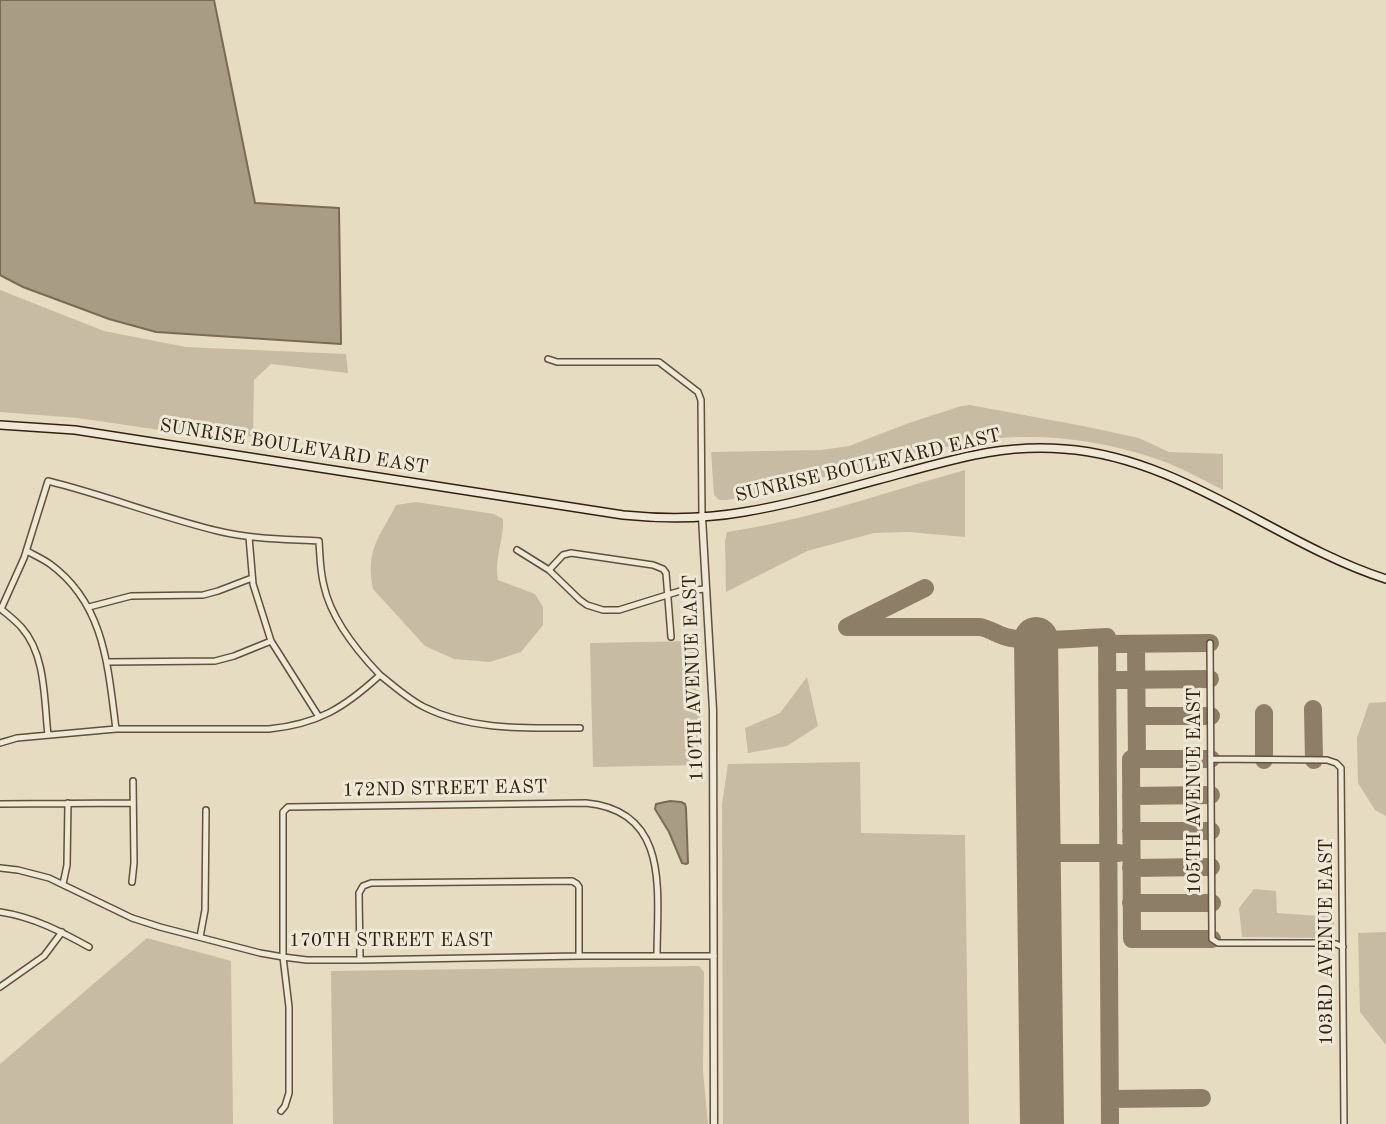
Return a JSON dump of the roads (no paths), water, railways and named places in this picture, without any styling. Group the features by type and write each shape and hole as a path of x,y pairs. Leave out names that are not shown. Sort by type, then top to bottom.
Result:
{"main road":[{"name":"SUNRISE BOULEVARD EAST","path":"0,425 75,430 623,515 667,518 743,512 789,503 979,453 1022,448 1064,449 1114,457 1157,470 1325,554 1386,579"}],"street":[{"name":"110TH AVENUE EAST","path":"548,359 557,362 659,362 698,392 701,400 702,517 714,734 714,1124"},
{"path":"48,735 40,668 32,644 23,628 1,609 27,551 48,481 218,531 249,537 319,541 322,577 327,597 342,625 361,655 380,675 421,706 452,718 484,725 510,728 580,728"},
{"path":"249,537 252,578 271,641 319,717"},
{"path":"517,550 550,570 580,600 603,610 618,610 668,594 706,589"},
{"path":"27,551 59,572 89,607 108,662 116,729"},
{"path":"550,570 563,555 571,552 653,565 663,569 666,573 671,637"},
{"path":"89,607 131,596 203,595 252,578"},
{"path":"108,662 215,661 271,641"},
{"name":"105TH AVENUE EAST","path":"1210,643 1212,939 1218,943 1321,943 1343,947"},
{"path":"0,743 17,738 116,729 269,729 302,724 349,702 380,675"},
{"name":"103RD AVENUE EAST","path":"1211,759 1327,760 1339,765 1342,772 1343,1124"},
{"path":"132,882 133,781"},
{"path":"0,803 133,803"},
{"path":"63,884 68,864 68,803"},
{"name":"172ND STREET EAST","path":"283,957 285,809 294,806 586,803 605,806 629,819 648,841 657,878 657,956"},
{"path":"200,937 205,910 206,810"},
{"name":"170TH STREET EAST","path":"0,868 34,873 63,884 132,918 160,927 260,953 307,960 714,956"},
{"path":"360,960 359,893 363,886 371,883 572,881 577,884 579,891 579,956"},
{"path":"0,912 46,924 89,947"},
{"path":"0,987 44,956 62,932"},
{"path":"281,1111 289,1093 289,1007 283,957"}]}
